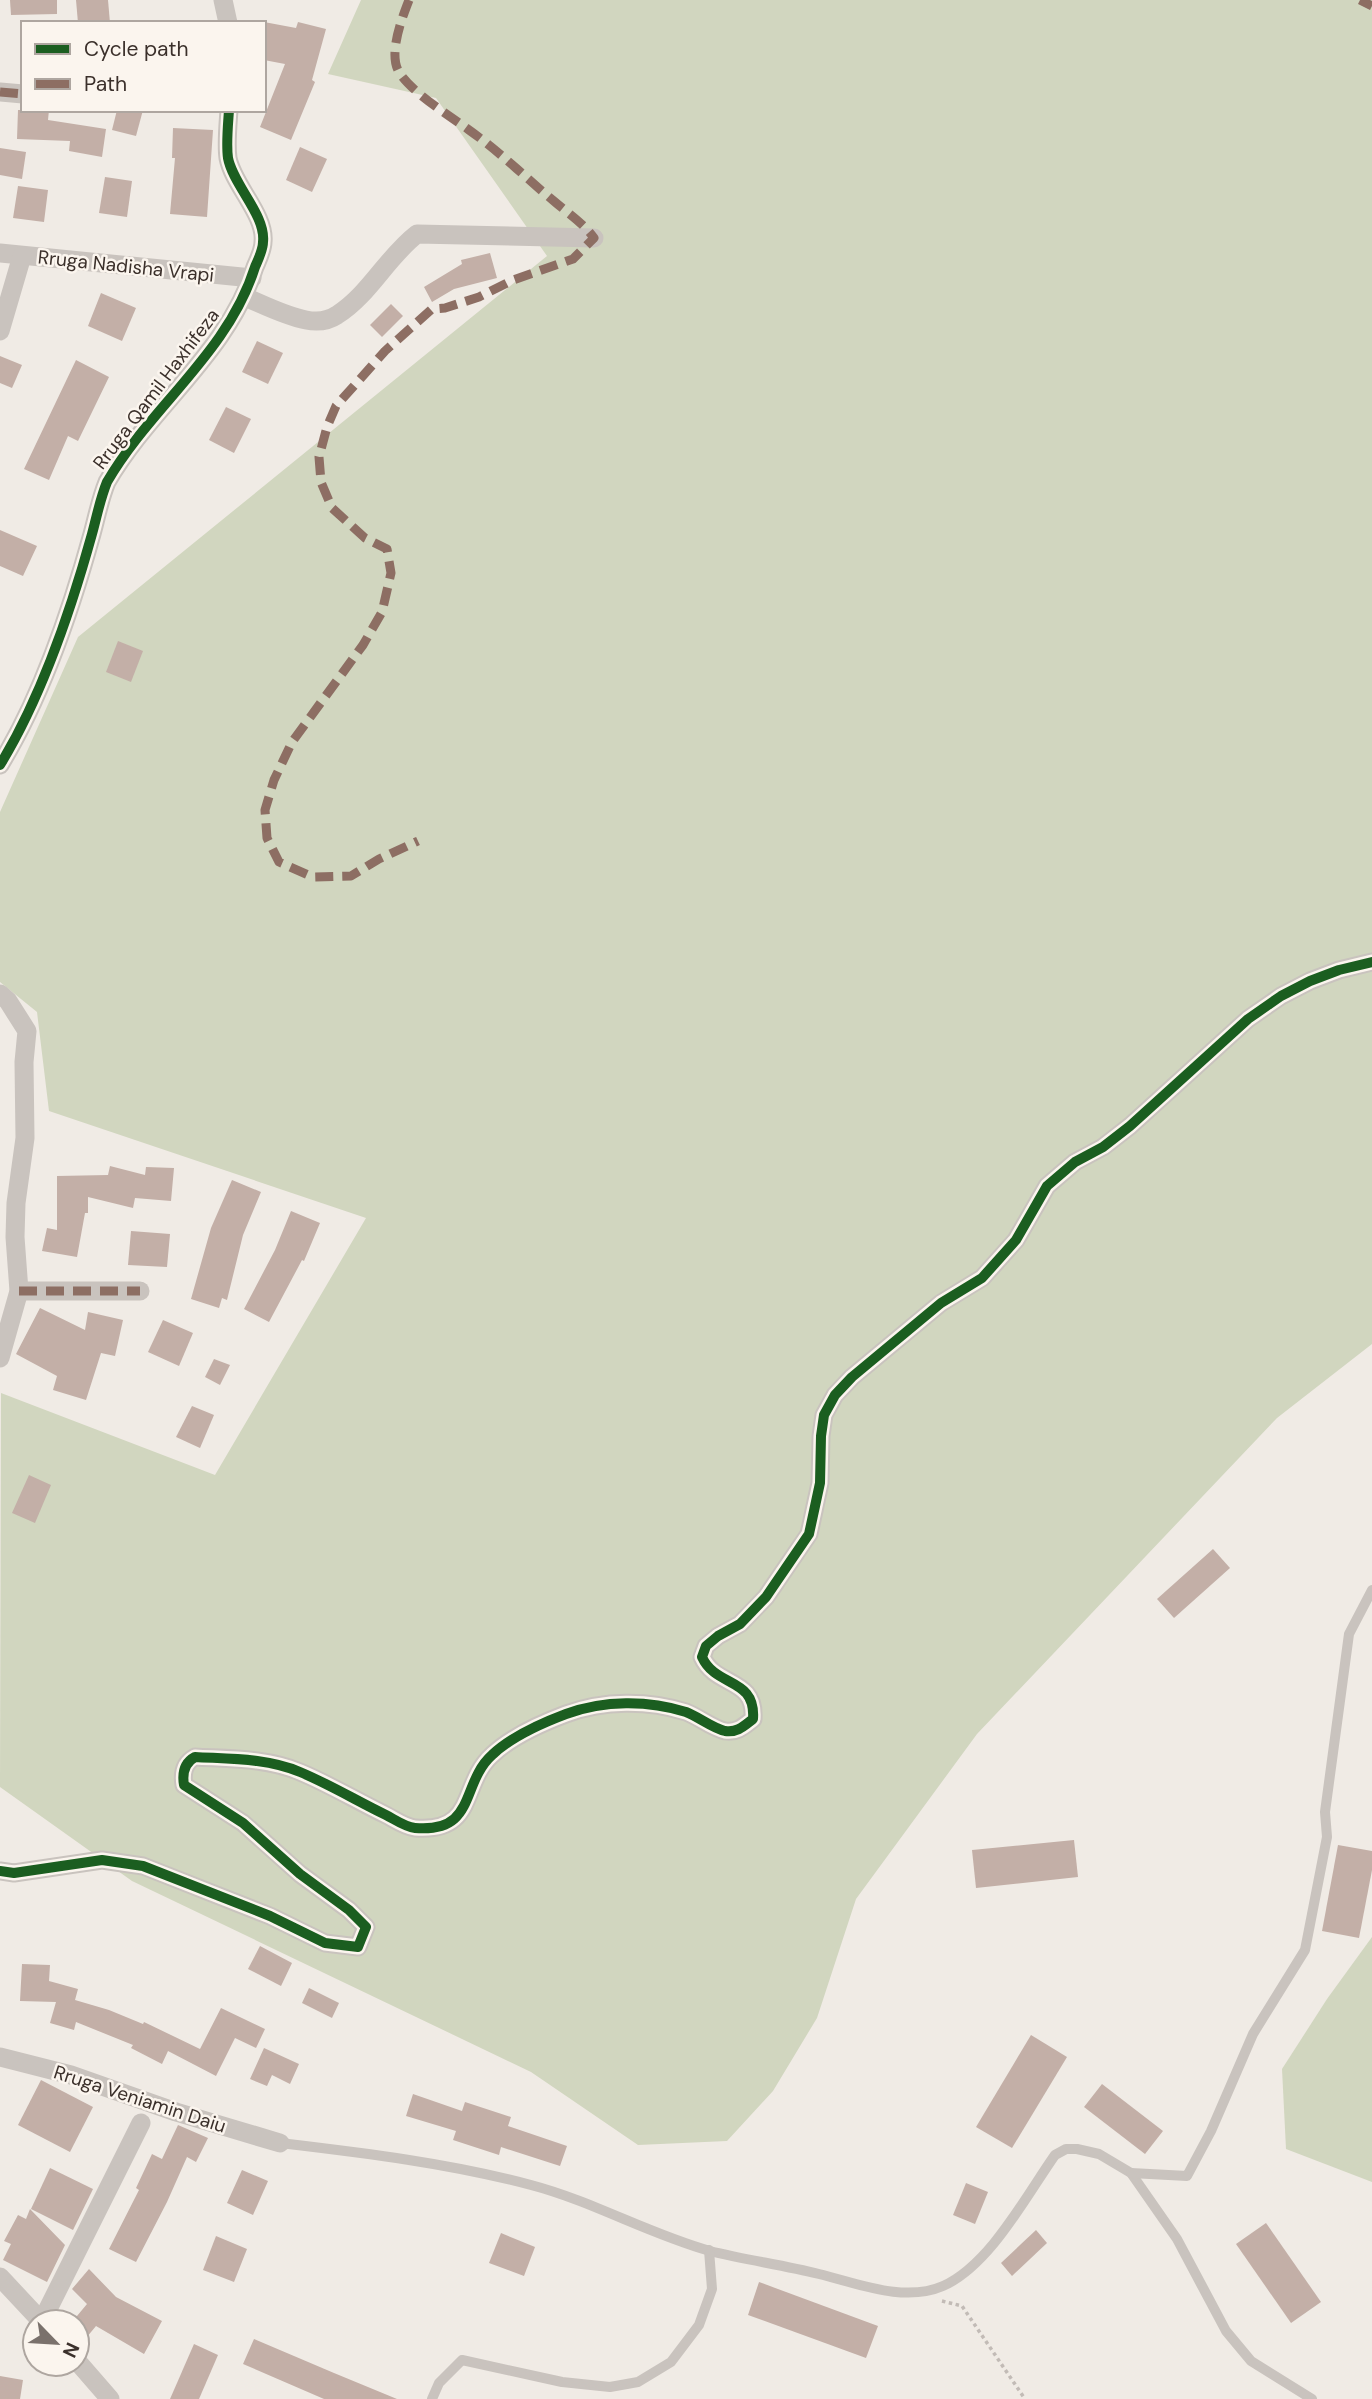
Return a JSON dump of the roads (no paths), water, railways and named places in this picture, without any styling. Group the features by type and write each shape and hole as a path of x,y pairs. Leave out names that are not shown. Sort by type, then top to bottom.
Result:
{"street":[{"path":"223,0 228,21"},
{"path":"0,92 21,94"},
{"name":"Rruga Qamil Haxhifeza","path":"0,765 36,695 70,604 107,482 117,464 225,332 245,297 252,278 264,241 258,220 228,160 229,112"},
{"path":"245,297 306,320 326,320 337,316 355,300 403,244 417,234 594,238"},
{"name":"Rruga Nadisha Vrapi","path":"0,253 252,278"},
{"path":"0,331 22,256"},
{"path":"0,1871 14,1873 102,1860 143,1866 270,1916 325,1943 358,1947 366,1927 349,1910 300,1874 243,1823 184,1785 182,1774 189,1760 195,1757 261,1761 298,1771 412,1828 437,1827 455,1820 464,1809 482,1767 492,1755 527,1732 566,1714 598,1705 650,1704 688,1713 724,1731 741,1729 752,1719 754,1703 746,1692 707,1668 702,1657 706,1646 740,1624 766,1597 809,1534 820,1483 824,1415 835,1395 852,1377 941,1303 982,1278 1016,1240 1047,1186 1075,1162 1103,1147 1130,1126 1248,1019 1281,996 1310,981 1372,962"},
{"path":"0,994 8,1001 27,1031 24,1062 25,1138 16,1203 15,1237 19,1291 0,1358"},
{"path":"19,1291 139,1291"},
{"name":"Rruga Veniamin Daiu","path":"0,2057 71,2074 176,2112 280,2143"},
{"path":"49,2308 141,2123"},
{"path":"0,2277 29,2308"},
{"path":"91,2377 110,2399"}],"lane":[{"path":"1131,2173 1187,2176 1211,2131 1253,2034 1305,1950 1327,1837 1325,1812 1349,1634 1372,1590"},
{"path":"280,2143 394,2157 532,2185 709,2250 890,2292 913,2293 941,2287 964,2274 994,2244 1055,2155 1066,2149 1099,2154 1131,2173 1177,2239 1226,2331 1251,2361 1311,2399"},
{"path":"432,2399 439,2383 462,2360 562,2382 610,2387 638,2382 671,2362 699,2325 712,2289 709,2250"}]}
